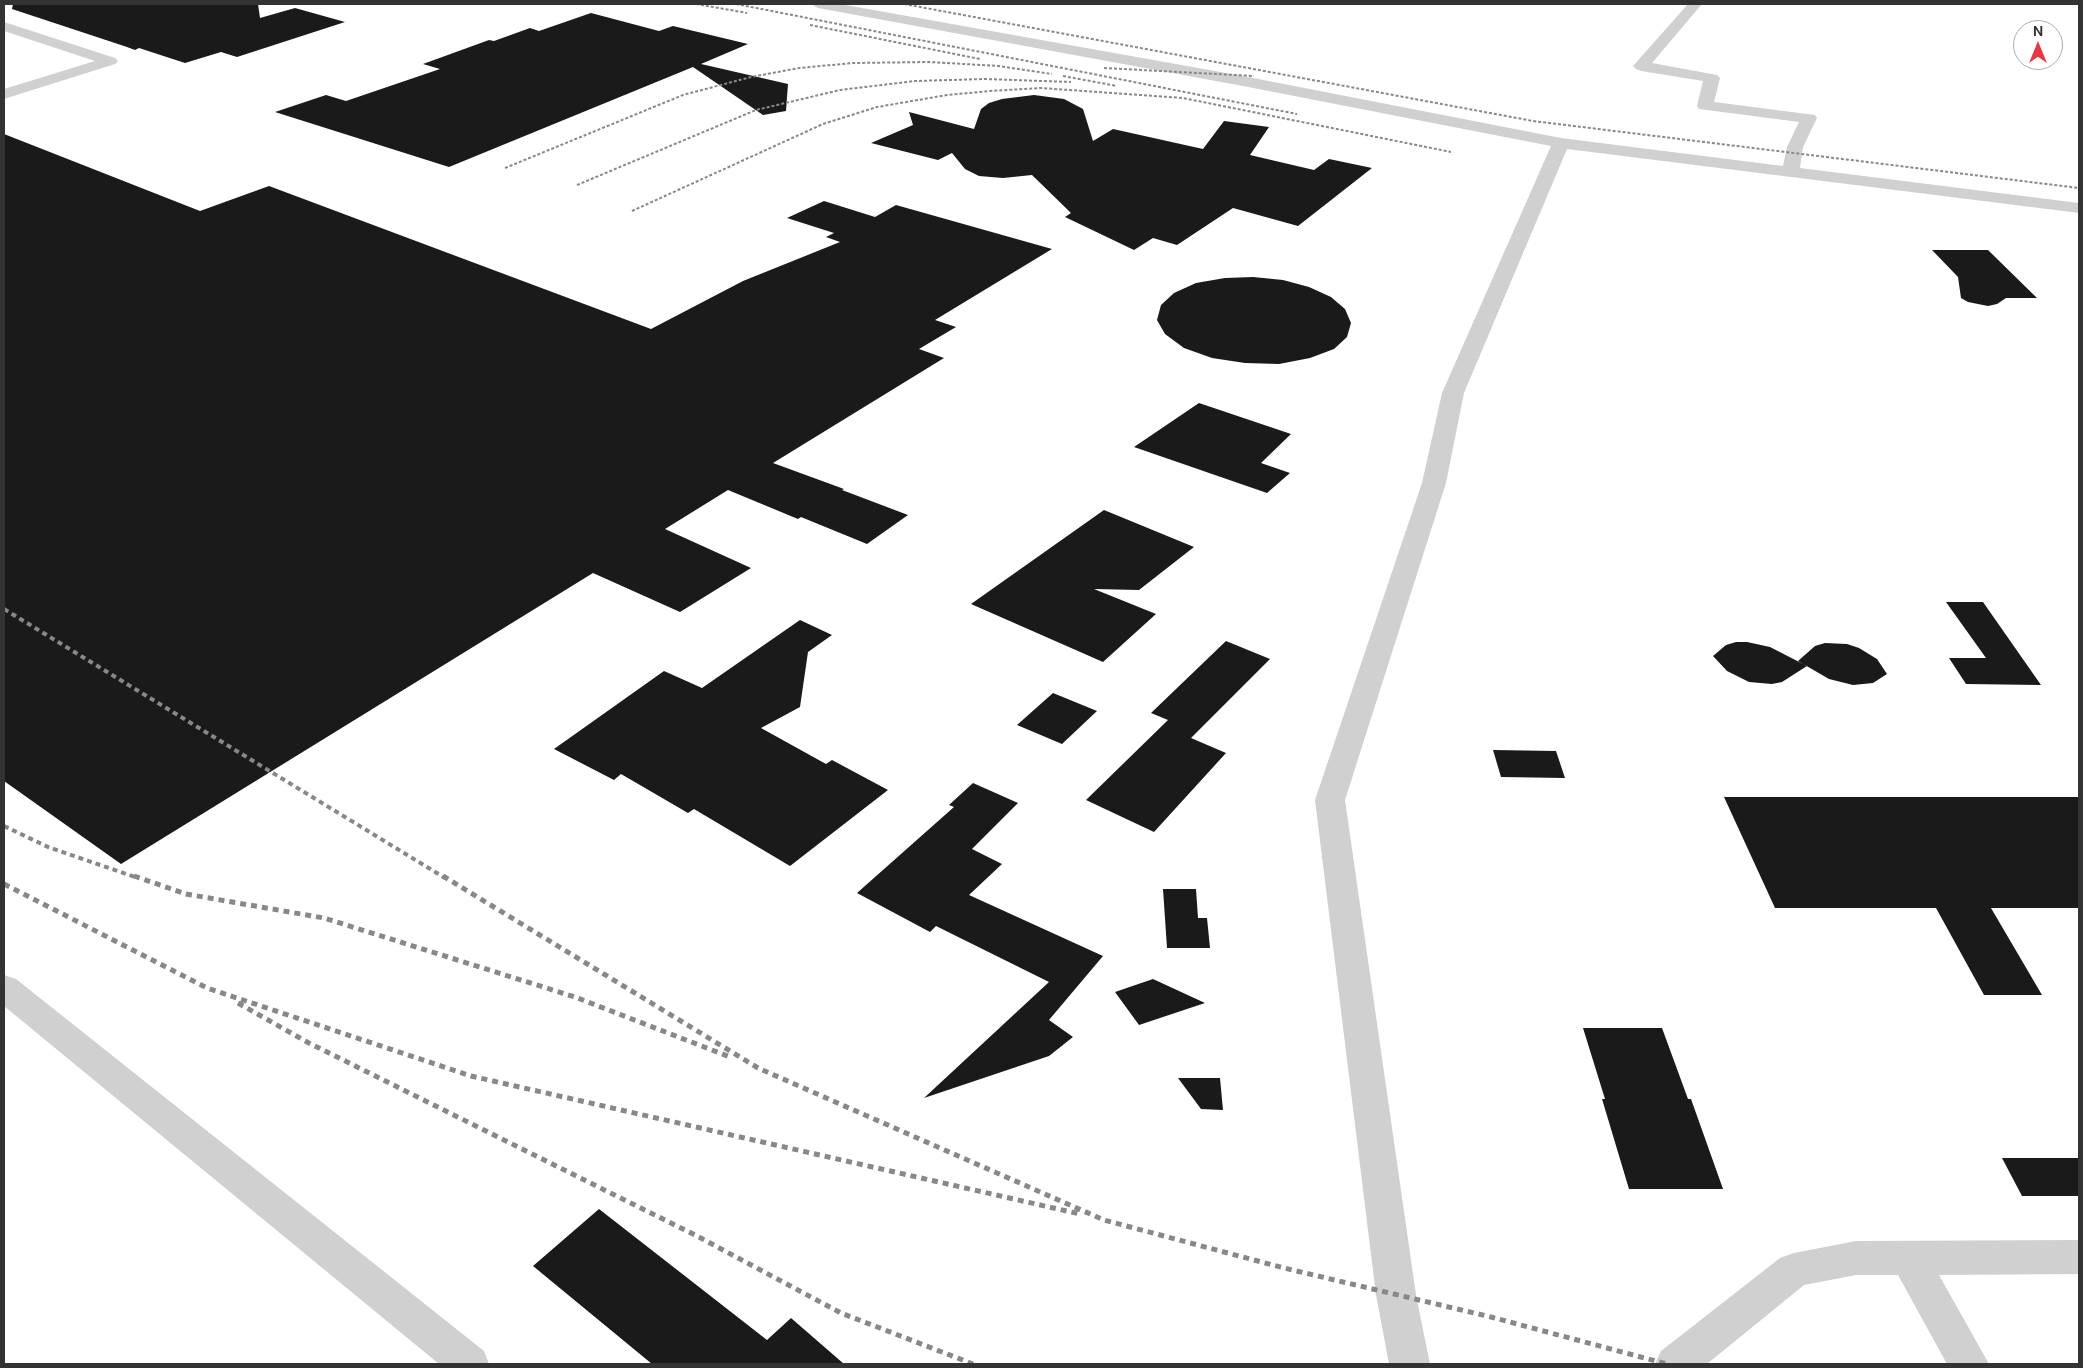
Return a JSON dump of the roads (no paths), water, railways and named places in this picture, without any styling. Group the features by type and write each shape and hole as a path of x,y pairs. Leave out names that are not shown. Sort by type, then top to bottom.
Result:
{"lane":[{"path":"818,4 1243,81 1561,143 2079,208"},
{"path":"1695,4 1641,66 1712,78 1705,106 1809,118 1795,148 1791,172"},
{"path":"4,26 110,62 4,94"},
{"path":"1410,1364 1396,1296 1330,800 1434,483 1453,393 1561,143"},
{"path":"4,988 469,1364"},
{"path":"1676,1364 1794,1270 1856,1258 2079,1257"},
{"path":"1909,1258 1969,1364"}],"railway":[{"path":"696,4 747,13"},
{"path":"736,4 1297,114"},
{"path":"904,4 1533,121 2079,188"},
{"path":"810,25 980,59"},
{"path":"505,168 683,95 751,77 799,68 853,63 929,62 999,66 1052,74"},
{"path":"1104,68 1254,76"},
{"path":"1063,76 1117,86"},
{"path":"577,185 756,110 840,90 915,81 985,79 1071,82"},
{"path":"632,211 823,124 877,107 947,95 990,91 1041,88 1183,98 1451,152"},
{"path":"4,609 445,878"},
{"path":"4,826 48,847 138,878"},
{"path":"134,876 186,894 324,918 575,997 730,1057"},
{"path":"443,876 758,1068 1104,1220 1284,1268 1491,1317 1667,1364"},
{"path":"4,884 207,988 471,1076 1080,1214"},
{"path":"238,1003 307,1042 695,1235 841,1313 973,1364"}]}
